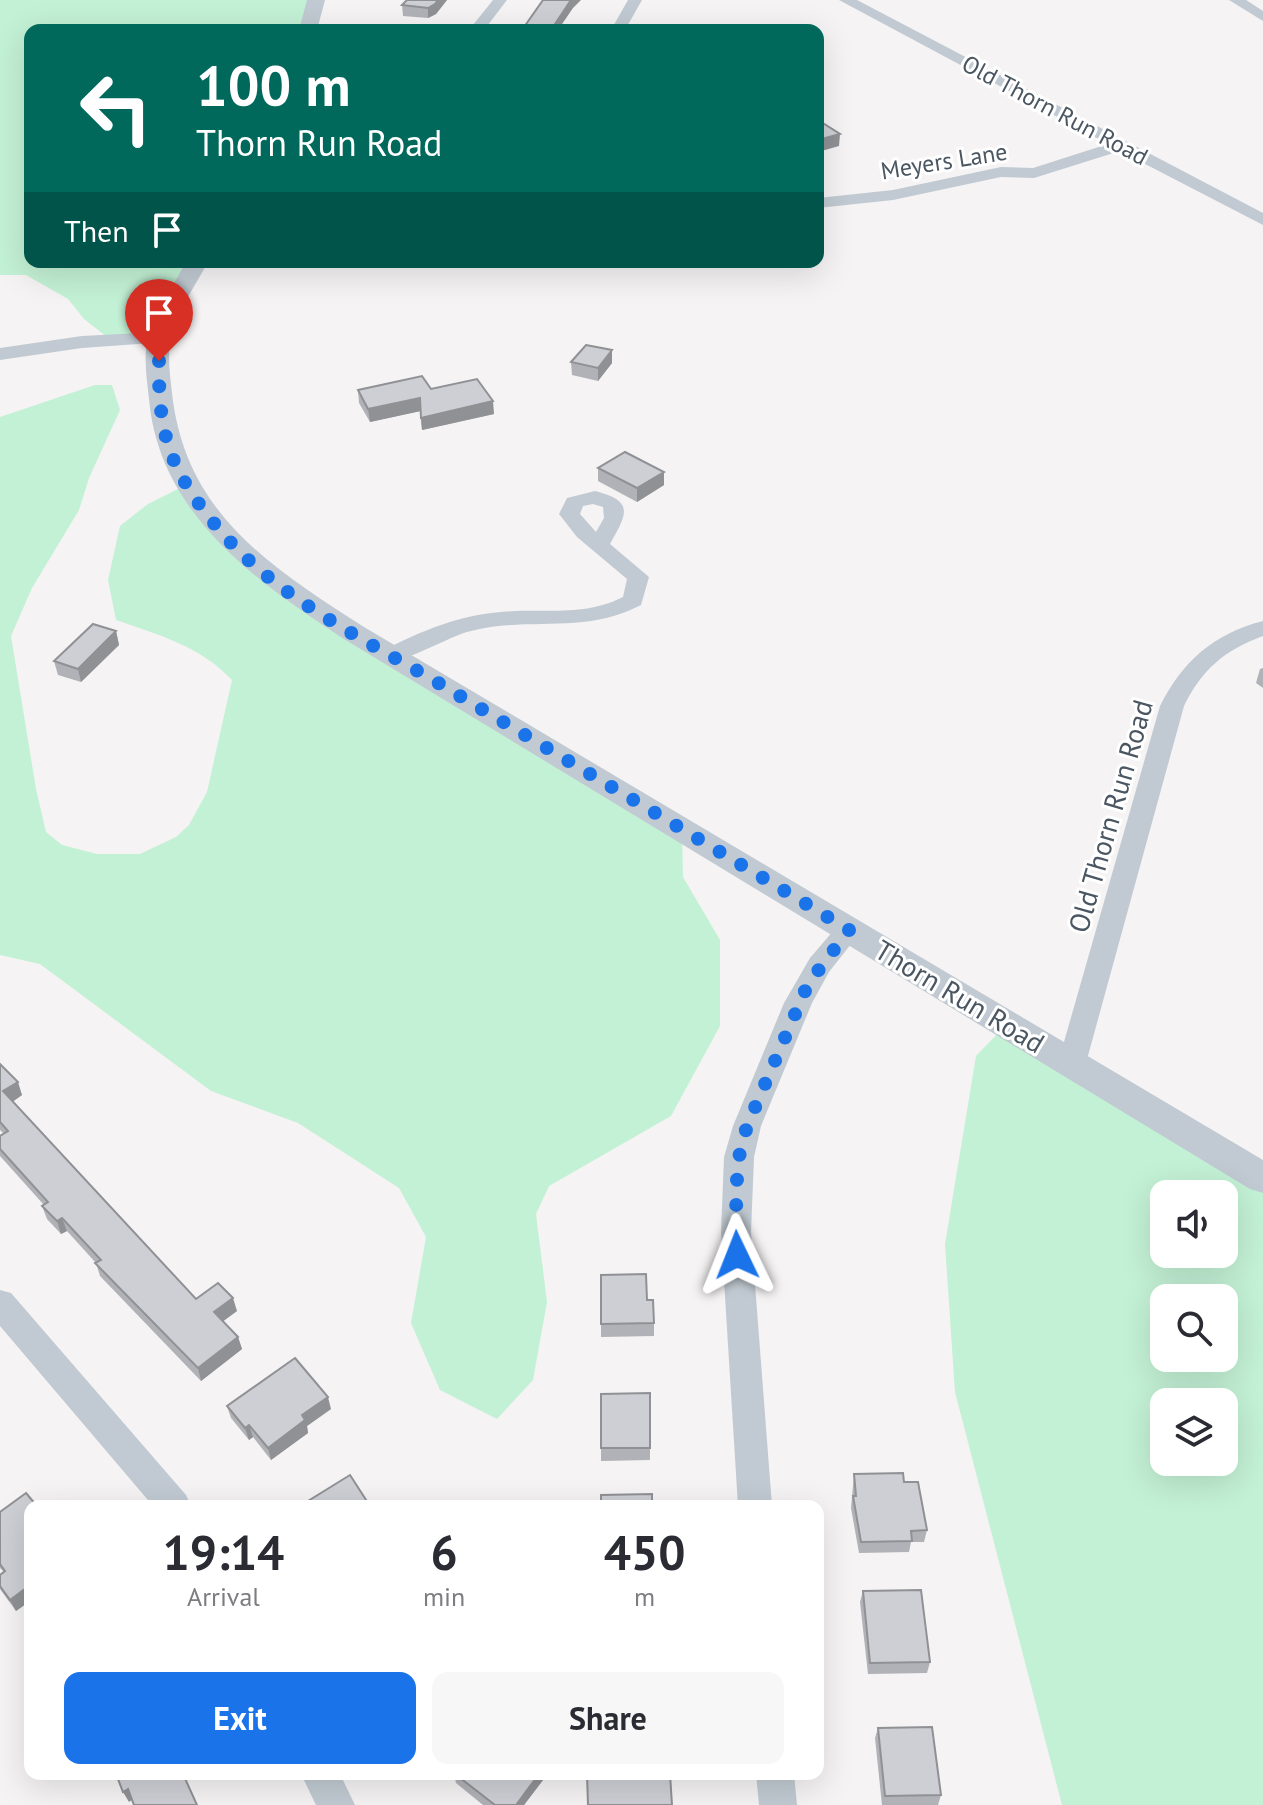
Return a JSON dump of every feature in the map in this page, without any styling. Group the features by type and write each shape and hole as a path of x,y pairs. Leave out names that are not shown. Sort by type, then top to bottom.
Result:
{"street":[{"path":"310,24 316,0"},
{"path":"481,24 500,0"},
{"path":"621,24 635,0"},
{"name":"Old Thorn Run Road","path":"846,0 1263,220"},
{"path":"1236,0 1263,17"},
{"name":"Meyers Lane","path":"824,202 893,195 990,174 1034,173 1122,145"},
{"name":"Thorn Run Road","path":"194,268 159,338 159,408 168,449 203,510 260,570 322,613 1263,1178"},
{"path":"0,354 68,343 159,338"},
{"path":"392,655 435,633 499,619 567,619 613,613 633,600 638,577 599,545"},
{"name":"Old Thorn Run Road","path":"1072,1063 1172,706 1189,672 1207,653 1263,628"},
{"path":"755,1500 736,1232 739,1157 747,1126 798,1003 819,965 849,930"},
{"path":"0,1303 169,1500"},
{"path":"323,1780 336,1805"},
{"path":"776,1780 778,1805"}],"green space":[{"path":"0,0 316,0 310,24 24,24 24,268 194,268 159,338 111,340 84,319 68,299 26,275 0,275"},
{"path":"95,385 112,385 120,410 89,478 79,510 32,588 11,636 46,832 62,845 97,854 140,854 176,837 189,825 207,792 232,680 193,650 116,620 108,580 120,526 148,504 186,485 237,549 682,829 683,877 720,940 720,1026 671,1116 549,1186 536,1214 547,1302 533,1380 497,1419 440,1390 411,1323 426,1237 399,1188 298,1123 211,1091 40,964 0,955 0,417"},
{"path":"1006,1025 1263,1178 1263,1805 1062,1805 955,1392 945,1244 976,1056"}],"building":[{"path":"407,0 438,0 428,8 402,5"},
{"path":"543,0 571,0 555,24 526,24"},
{"path":"824,124 840,134 824,138"},
{"path":"586,345 612,350 598,368 571,362"},
{"path":"422,376 431,389 477,379 493,401 421,418 420,398 368,409 358,390"},
{"path":"625,452 664,472 637,488 598,468"},
{"path":"93,624 116,631 78,669 54,661"},
{"path":"0,1064 18,1082 3,1091 196,1299 218,1283 233,1298 214,1312 238,1337 198,1368 95,1263 101,1260 62,1218 57,1221 42,1206 48,1202 0,1149 0,1136 8,1131 0,1122"},
{"path":"646,1274 647,1300 653,1300 654,1323 601,1324 601,1275"},
{"path":"295,1358 328,1397 302,1415 305,1420 268,1448 249,1425 245,1428 227,1406"},
{"path":"650,1393 650,1448 601,1448 601,1394"},
{"path":"903,1473 904,1482 918,1482 927,1530 911,1531 912,1541 861,1542 853,1496 856,1496 854,1474"},
{"path":"350,1475 366,1500 310,1500"},
{"path":"26,1493 32,1500 24,1500 24,1590 10,1600 0,1586 0,1575 5,1571 0,1564 0,1512"},
{"path":"652,1494 652,1500 601,1500 601,1495"},
{"path":"921,1590 930,1662 870,1663 863,1591"},
{"path":"932,1727 941,1795 885,1796 878,1728"},
{"path":"118,1780 186,1780 197,1805 134,1805 128,1789 123,1792"},
{"path":"463,1780 535,1780 516,1805 495,1805"},
{"path":"587,1780 670,1780 672,1805 588,1805"}],"route":[{"path":"159,361 159,408 168,449 175,465 219,530 260,570 354,633 849,930 819,965 798,1003 747,1126 739,1157 736,1191 737,1255"}]}
